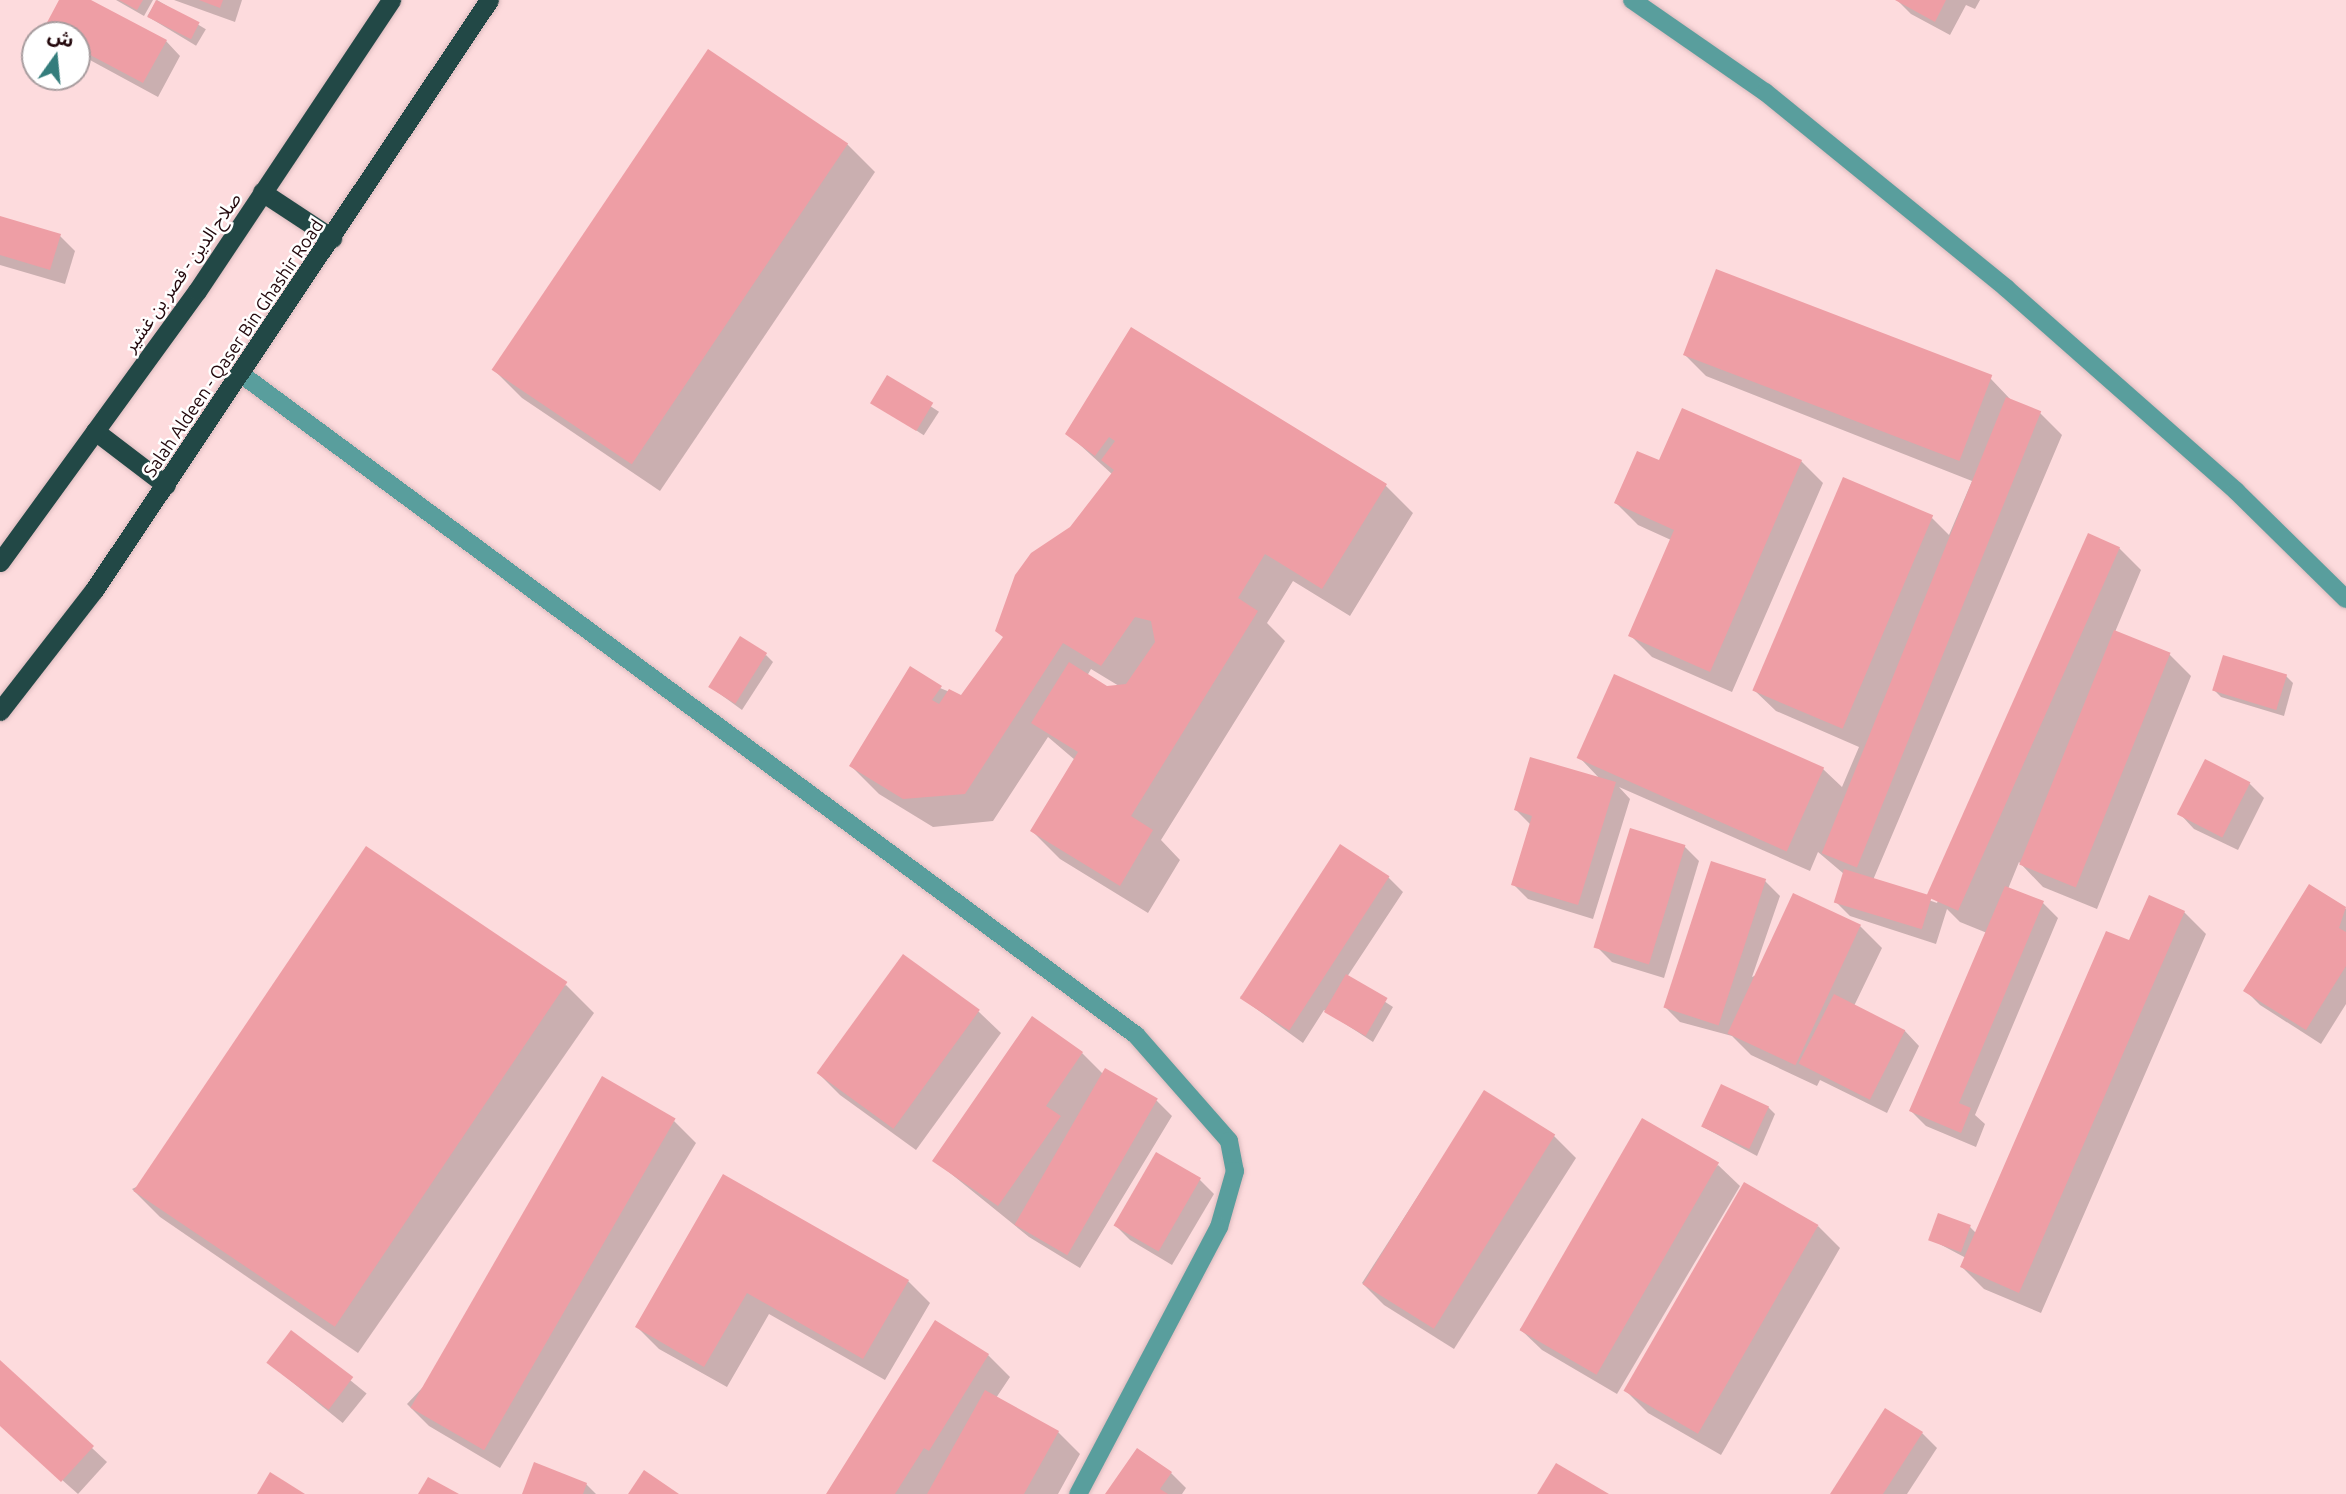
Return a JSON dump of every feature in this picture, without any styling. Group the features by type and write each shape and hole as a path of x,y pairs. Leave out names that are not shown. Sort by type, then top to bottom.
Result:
{"highway":[{"name":"صلاح الدين - قصر بن غشير","path":"0,562 262,192 391,0"},
{"name":"Salah Aldeen - Qaser Bin Ghashir Road","path":"0,711 94,590 489,0"},
{"path":"262,192 332,238"},
{"path":"95,431 166,485"}],"street":[{"path":"1632,0 1765,92 2006,288 2236,491 2346,599"},
{"path":"241,374 1136,1035 1229,1141 1235,1171 1219,1227 1078,1494"}],"building":[{"path":"59,0 91,0 167,40 143,83 91,55 91,21 48,21"},
{"path":"119,0 143,0 137,10"},
{"path":"156,0 200,22 191,39 147,17"},
{"path":"199,0 223,0 220,8"},
{"path":"1895,0 1946,0 1935,22"},
{"path":"708,49 848,144 632,464 492,370"},
{"path":"0,216 61,234 50,270 0,255"},
{"path":"1716,269 1992,375 1959,461 1683,355"},
{"path":"1131,327 1387,484 1322,589 1265,554 1238,598 1258,611 1131,816 1153,830 1120,886 1030,831 1078,752 1031,723 1069,662 1107,686 1126,684 1155,642 1151,621 1135,617 1101,666 1063,643 965,794 903,799 849,766 910,666 942,686 932,700 939,704 949,689 961,695 1003,637 995,631 1015,575 1031,553 1070,527 1114,470 1101,460 1115,441 1109,437 1095,456 1065,434"},
{"path":"887,375 933,403 916,431 870,403"},
{"path":"2006,397 2041,411 1857,867 1822,853"},
{"path":"1682,408 1802,460 1710,672 1628,636 1674,530 1614,503 1637,451 1659,460"},
{"path":"1843,477 1933,515 1843,729 1752,691"},
{"path":"2088,533 2120,547 1958,911 1926,897"},
{"path":"2114,630 2171,653 2076,887 2019,865"},
{"path":"740,636 767,653 735,704 708,687"},
{"path":"2223,655 2287,675 2276,710 2212,690"},
{"path":"1614,674 1824,768 1787,852 1577,758"},
{"path":"1530,757 1616,782 1578,905 1511,885 1532,816 1514,810"},
{"path":"2205,759 2250,782 2222,837 2177,814"},
{"path":"1630,828 1685,845 1649,964 1593,948"},
{"path":"1340,844 1389,876 1289,1030 1240,998"},
{"path":"366,846 567,982 335,1327 133,1191"},
{"path":"1711,861 1766,879 1719,1025 1663,1007"},
{"path":"1844,869 1932,896 1922,929 1834,902"},
{"path":"2309,884 2346,907 2339,928 2346,932 2346,966 2306,1030 2243,991"},
{"path":"2005,886 2044,901 1959,1103 1971,1108 1961,1133 1909,1111"},
{"path":"1793,893 1861,925 1795,1065 1727,1033"},
{"path":"2149,895 2185,911 2019,1293 1960,1267 2106,931 2129,940"},
{"path":"903,954 980,1010 893,1129 817,1073"},
{"path":"1346,974 1388,998 1366,1036 1324,1012"},
{"path":"1834,994 1905,1030 1870,1100 1799,1063"},
{"path":"1032,1016 1083,1052 1046,1106 1061,1116 998,1206 932,1161"},
{"path":"1105,1068 1158,1098 1067,1255 1014,1225"},
{"path":"602,1076 676,1118 484,1450 410,1408"},
{"path":"1721,1084 1769,1106 1749,1149 1701,1127"},
{"path":"1484,1090 1555,1135 1434,1329 1363,1284"},
{"path":"1642,1118 1719,1162 1597,1375 1520,1330"},
{"path":"1156,1152 1201,1178 1159,1252 1114,1226"},
{"path":"723,1174 909,1280 863,1359 747,1293 704,1367 635,1327"},
{"path":"1744,1182 1818,1225 1698,1434 1624,1391"},
{"path":"1938,1213 1971,1225 1961,1252 1928,1240"},
{"path":"935,1320 989,1354 929,1451 924,1448 895,1494 826,1494"},
{"path":"291,1330 353,1377 329,1410 266,1363"},
{"path":"0,1360 94,1446 61,1482 0,1426"},
{"path":"985,1390 1059,1431 1024,1494 927,1494"},
{"path":"1885,1408 1923,1432 1883,1494 1830,1494"},
{"path":"1137,1448 1172,1472 1160,1489 1168,1494 1105,1494"},
{"path":"534,1462 587,1483 583,1494 522,1494"},
{"path":"1556,1463 1609,1494 1537,1494"},
{"path":"644,1470 679,1494 628,1494"},
{"path":"270,1472 305,1494 257,1494"},
{"path":"428,1477 459,1494 418,1494"}]}
